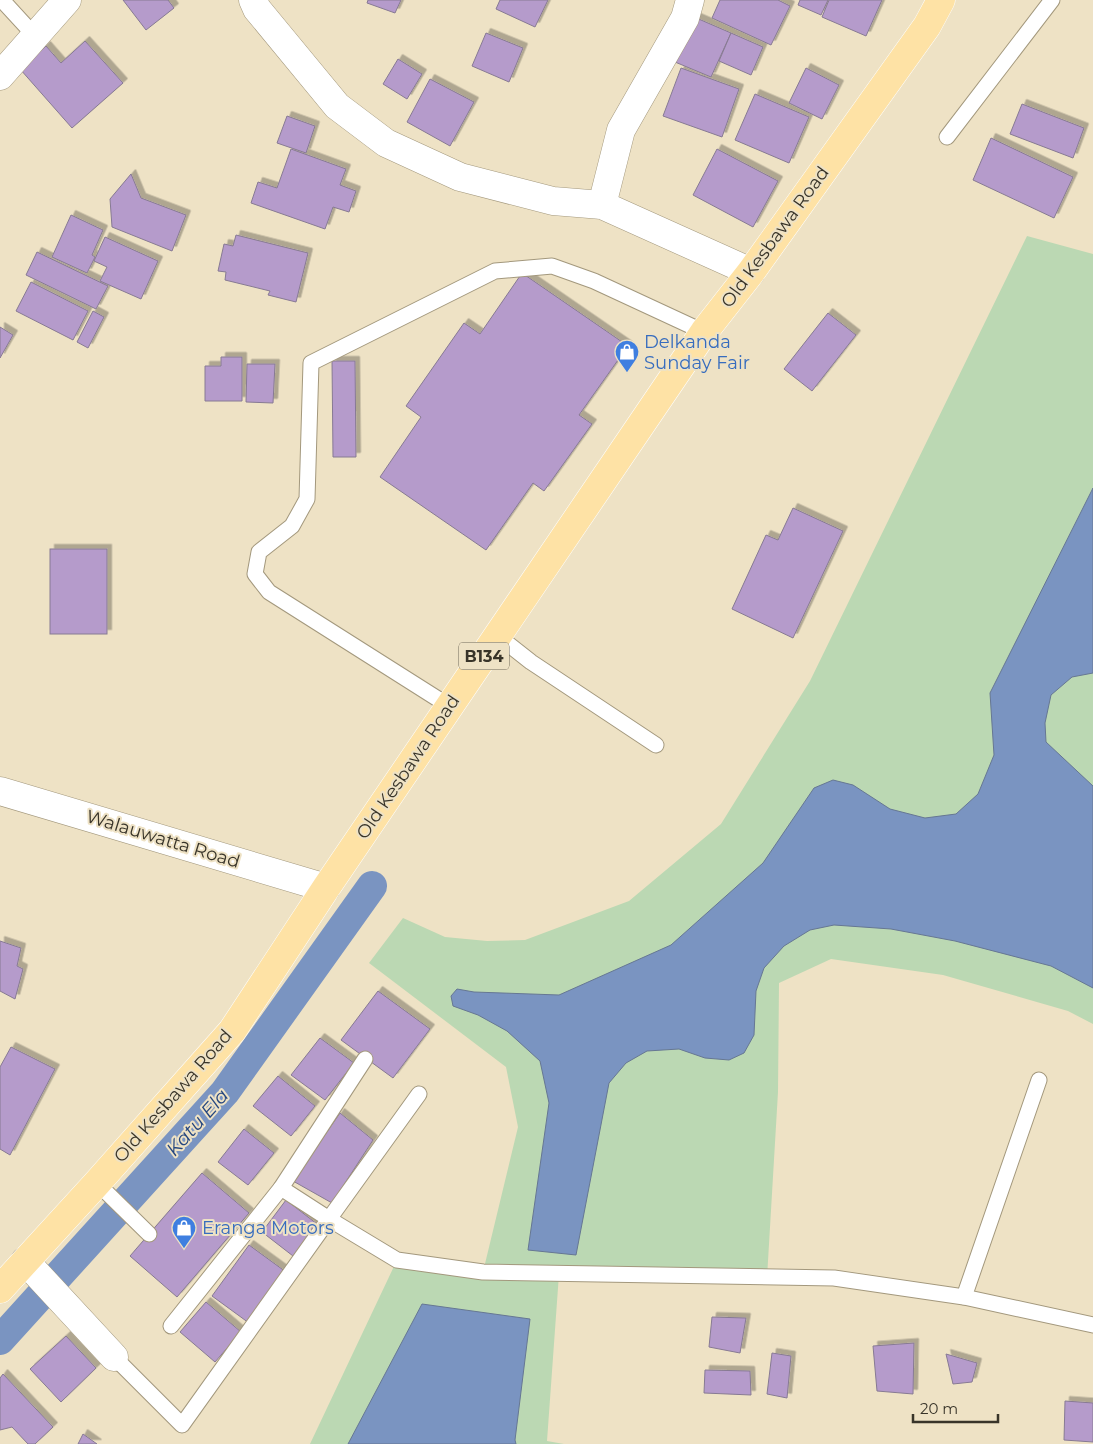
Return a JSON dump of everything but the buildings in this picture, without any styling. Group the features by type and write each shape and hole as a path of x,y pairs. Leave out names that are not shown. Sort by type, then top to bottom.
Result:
{"main road":[{"name":"Old Kesbawa Road","path":"0,1289 232,1031 326,888 704,332 751,272 927,26 940,0"}],"street":[{"path":"0,76 66,0"},
{"path":"253,0 257,9 337,106 386,143 460,177 552,201 602,205 751,272"},
{"path":"602,205 621,130 685,18 690,0"},
{"name":"Walauwatta Road","path":"0,791 326,888"},
{"path":"25,1261 114,1357"}],"lane":[{"path":"2,0 35,36"},
{"path":"947,138 1052,0"},
{"path":"449,706 269,592 255,574 259,552 292,526 307,499 311,363 495,271 552,266 594,281 704,332"},
{"path":"498,636 531,662 656,745"},
{"path":"171,1326 281,1188 365,1059"},
{"path":"964,1297 1039,1080"},
{"path":"114,1357 182,1425 418,1094"},
{"path":"97,1183 149,1234"},
{"path":"281,1188 398,1260 483,1272 834,1278 964,1297 1093,1325"}],"green space":[{"path":"1027,236 1093,254 1093,1024 1068,1011 943,975 831,959 779,983 778,1092 767,1278 559,1274 547,1441 564,1444 310,1444 397,1260 483,1272 518,1127 506,1067 369,963 403,918 445,937 487,941 525,940 629,901 721,824 810,681"}],"water":[{"path":"1093,488 1093,673 1072,677 1051,695 1045,723 1046,742 1093,786 1093,988 1051,966 955,941 891,929 834,925 810,930 784,946 764,968 756,991 754,1035 744,1053 729,1060 705,1058 679,1049 647,1051 626,1063 609,1083 576,1255 528,1250 549,1103 540,1061 507,1031 478,1015 453,1006 451,996 457,989 474,992 559,995 671,945 763,863 814,788 833,780 853,785 890,809 925,818 956,814 978,794 994,755 990,693"},
{"path":"422,1304 530,1319 516,1444 348,1444"}],"waterway":[{"name":"Katu Ela","path":"0,1340 225,1092 372,886"}],"place":[{"name":"Delkanda Sunday Fair","path":"627,373"},
{"name":"Eranga Motors","path":"184,1249"}]}
